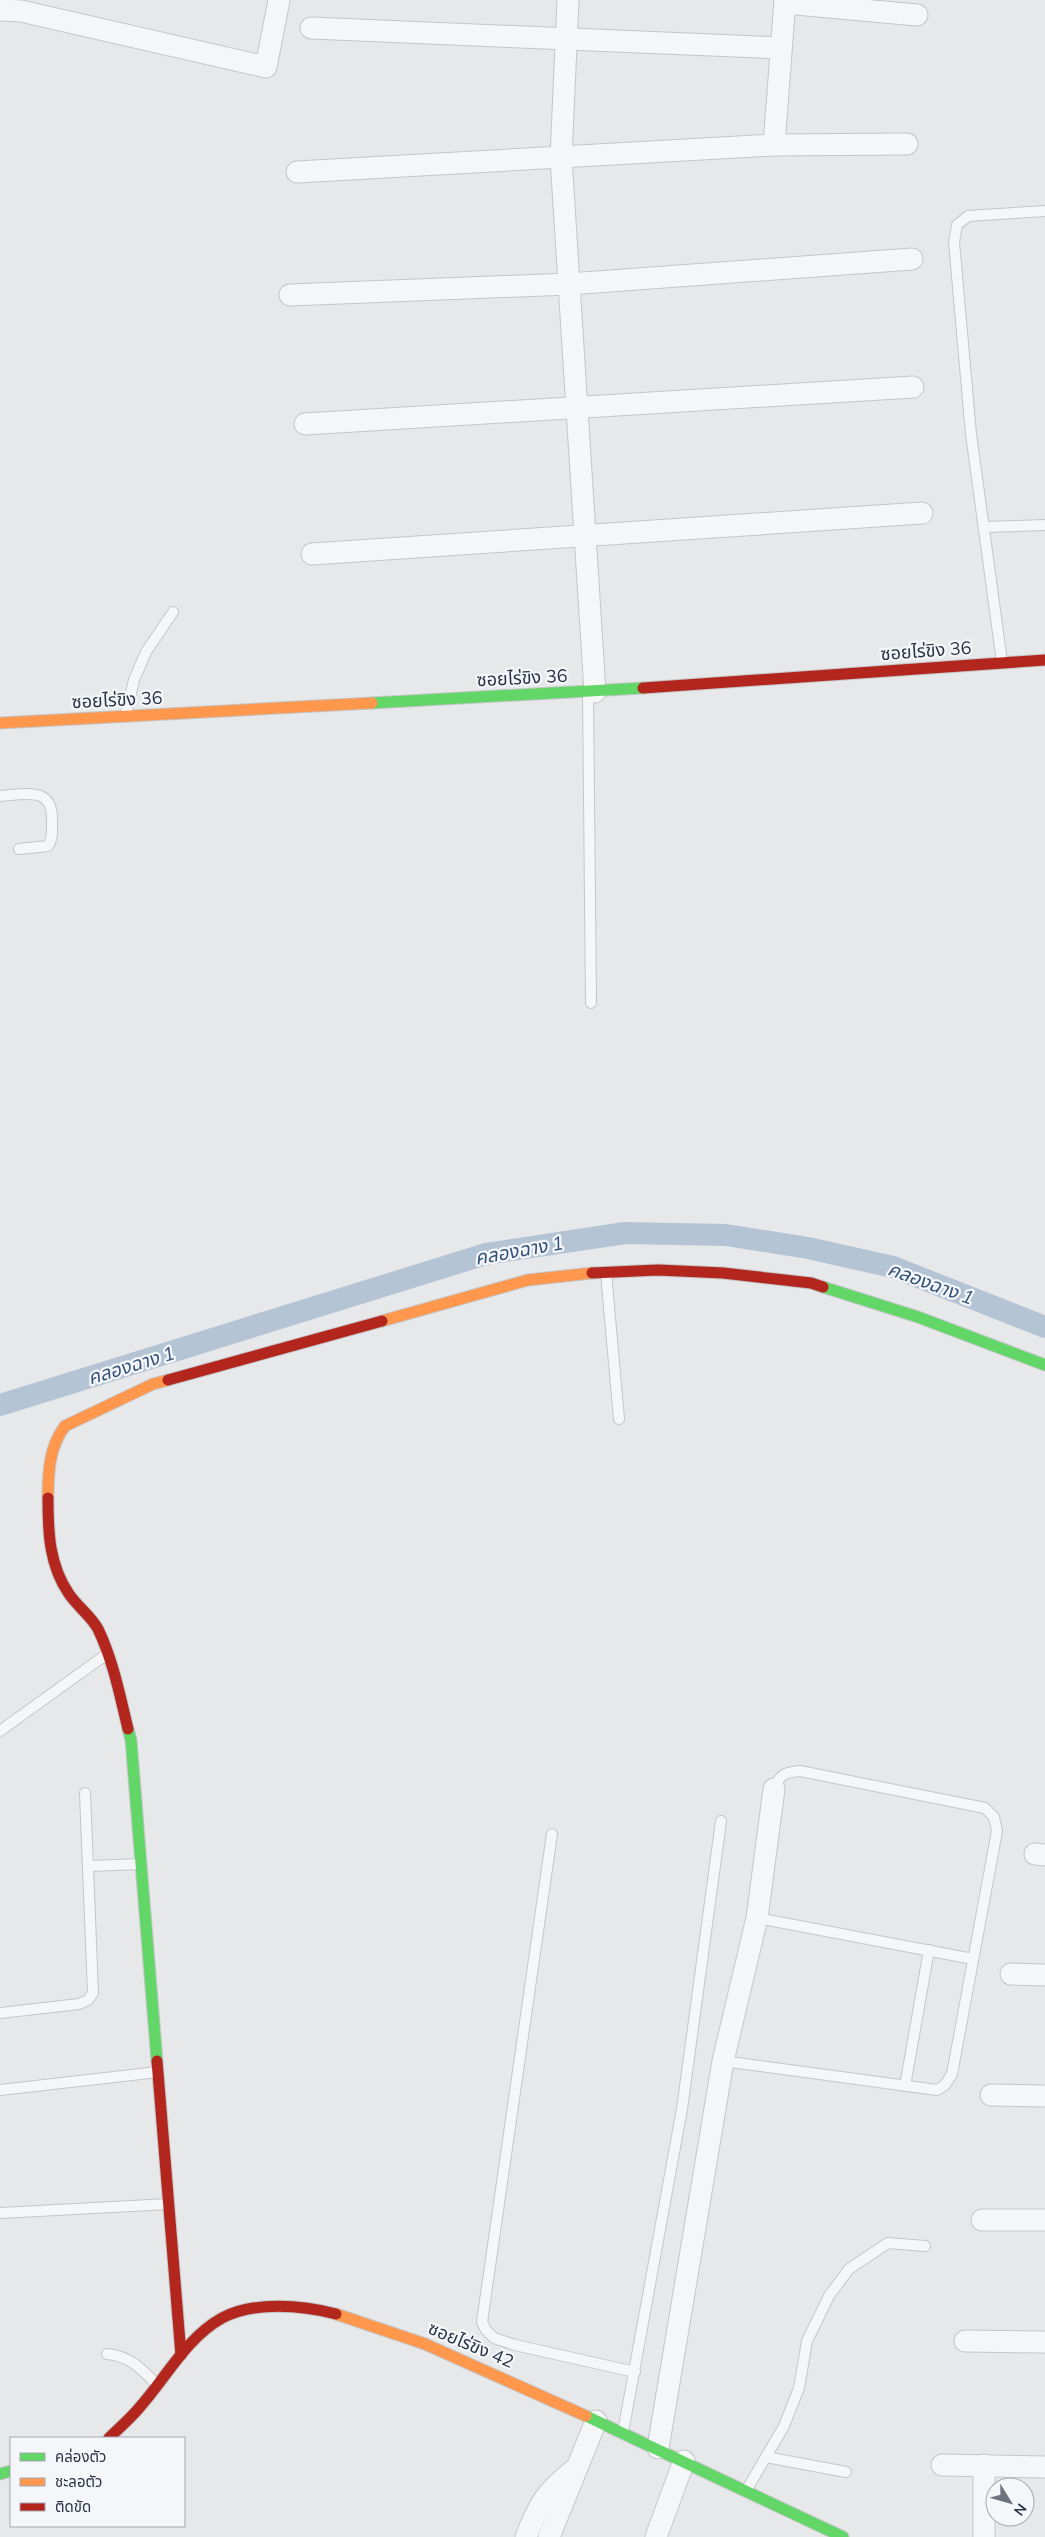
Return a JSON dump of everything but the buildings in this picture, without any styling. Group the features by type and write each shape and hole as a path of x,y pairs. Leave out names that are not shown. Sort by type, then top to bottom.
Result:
{"street":[{"path":"0,10 21,12 266,67 279,0"},
{"path":"568,0 561,158 585,536 592,692"},
{"path":"774,145 785,1 917,15"},
{"path":"311,28 781,48"},
{"path":"297,172 774,145 907,144"},
{"path":"290,295 569,284 912,259"},
{"path":"305,424 913,387"},
{"path":"312,554 922,513"},
{"name":"ซอยไร่ขิง 36","path":"0,723 592,692 1045,660"},
{"path":"180,2355 159,2072 131,1740 108,1654 98,1628 72,1599 53,1560 47,1516 49,1484 55,1440 58,1432 65,1426 153,1384 528,1280 606,1272 676,1271 811,1283 918,1317 1045,1365"},
{"path":"658,2448 723,2060 757,1918 774,1789"},
{"path":"1011,1974 1045,1975"},
{"path":"990,2095 1045,2096"},
{"path":"982,2220 1045,2220"},
{"name":"ซอยไร่ขิง 42","path":"110,2437 139,2408 180,2355 204,2332 223,2318 252,2309 291,2306 324,2311 367,2323 425,2344 519,2384 658,2448 843,2537"},
{"path":"965,2341 1045,2342"},
{"path":"549,2537 596,2421"},
{"path":"656,2537 684,2462"},
{"path":"942,2465 1045,2467"},
{"path":"984,2466 984,2537"},
{"path":"526,2537 542,2500 552,2487 578,2467"}],"lane":[{"path":"1002,664 970,414 954,242 957,225 968,216 1045,211"},
{"path":"984,527 1045,525"},
{"path":"126,717 134,680 146,652 173,612"},
{"path":"591,1003 592,692"},
{"path":"0,796 38,794 47,799 53,809 51,841 48,846 18,849"},
{"path":"606,1272 619,1419"},
{"path":"0,1731 108,1654"},
{"path":"723,2060 937,2090 945,2086 952,2074 997,1831 994,1817 985,1808 800,1771 787,1772 778,1778 774,1789"},
{"path":"0,2013 79,2004 88,2000 93,1993 85,1792"},
{"path":"623,2433 682,2109 721,1821"},
{"path":"552,1834 482,2322 486,2330 494,2338 515,2345 635,2372"},
{"path":"89,1866 141,1864"},
{"path":"757,1918 973,1958"},
{"path":"905,2086 929,1950"},
{"path":"0,2090 159,2072"},
{"path":"0,2212 169,2204"},
{"path":"746,2491 784,2426 799,2388 807,2341 829,2296 844,2275 868,2255 888,2243 926,2246"},
{"path":"107,2354 121,2355 130,2360 158,2385"},
{"path":"766,2457 846,2472"}],"waterway":[{"name":"คลองฉาง 1","path":"0,1405 486,1254 625,1233 726,1235 808,1248 893,1267 1045,1327"}],"traffic: fast":[{"path":"372,703 643,688"},
{"path":"823,1287 918,1317 1045,1365"},
{"path":"128,1729 131,1740 157,2061"},
{"path":"586,2416 843,2537"},
{"path":"0,2474 10,2471"}],"traffic: slow":[{"path":"0,723 372,703"},
{"path":"382,1321 528,1280 592,1273"},
{"path":"48,1498 50,1460 65,1426 153,1384 168,1380"},
{"path":"336,2314 425,2344 586,2416"}],"traffic: jam":[{"path":"643,688 1045,660"},
{"path":"592,1273 658,1270 723,1273 811,1283 823,1287"},
{"path":"168,1380 382,1321"},
{"path":"48,1498 49,1536 57,1572 69,1594 98,1629 112,1666 128,1729"},
{"path":"157,2061 181,2355"},
{"path":"110,2437 136,2412 187,2347 209,2326 222,2318 249,2309 278,2306 308,2308 336,2314"}]}
